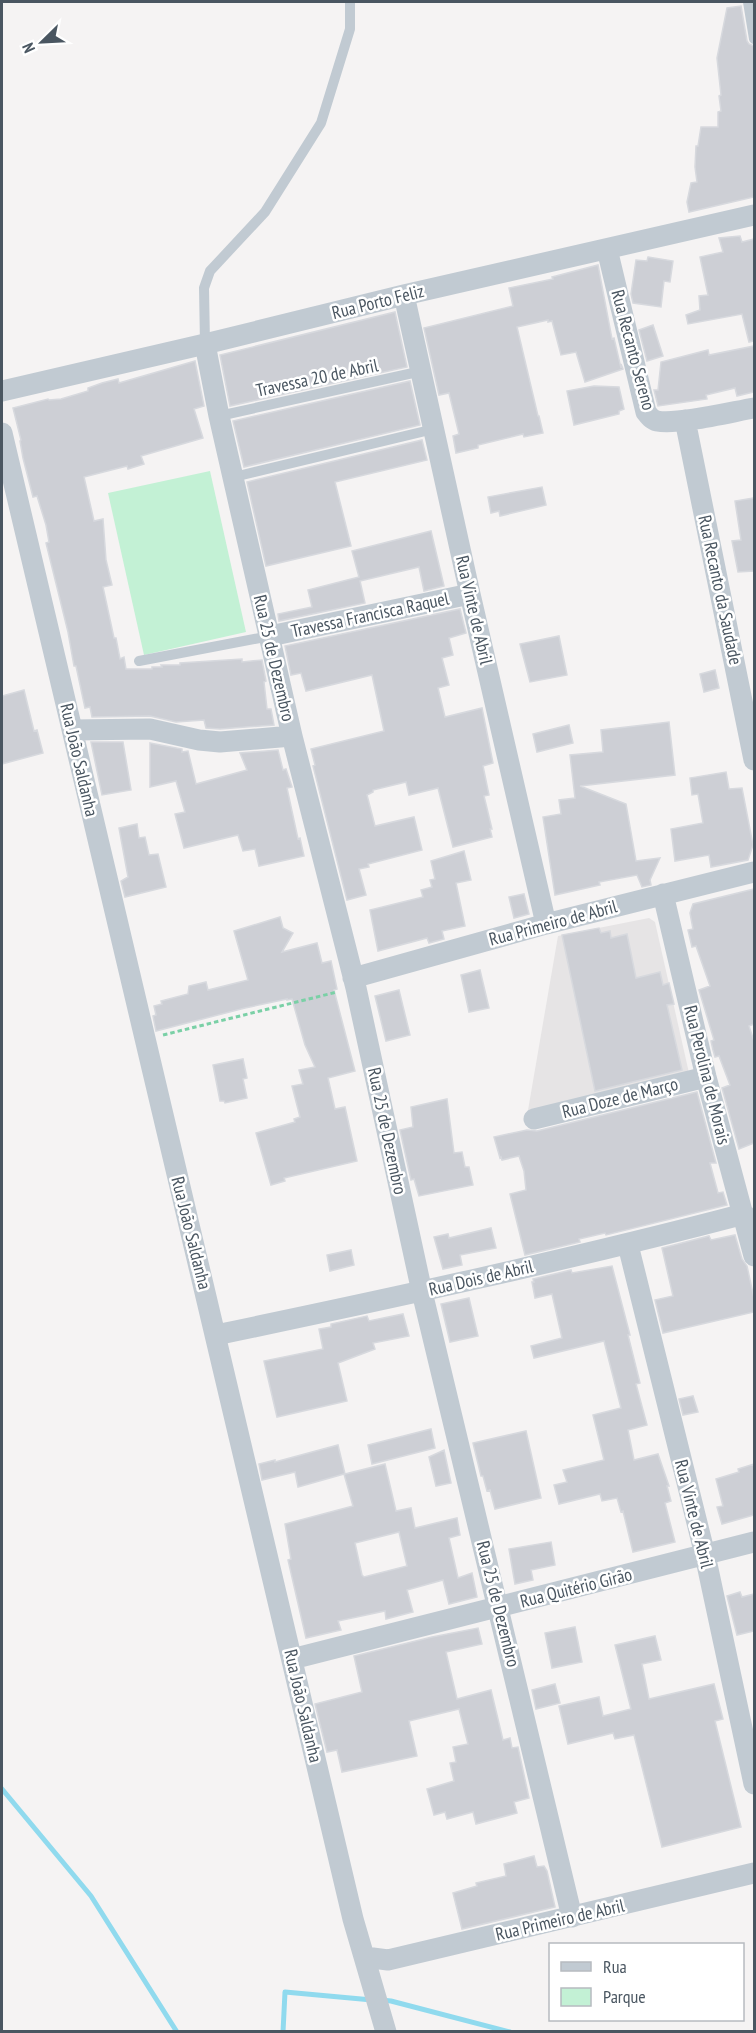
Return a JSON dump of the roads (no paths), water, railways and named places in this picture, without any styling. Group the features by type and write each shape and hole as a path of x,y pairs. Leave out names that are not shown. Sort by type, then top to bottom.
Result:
{"street":[{"name":"Rua Porto Feliz","path":"2,391 754,215"},
{"name":"Rua Recanto Sereno","path":"607,249 646,412 652,419 658,421 685,420 754,408"},
{"name":"Rua Vinte de Abril","path":"405,295 470,594 546,924"},
{"name":"Rua 25 de Dezembro","path":"205,344 219,416 292,736 354,983 422,1292 572,1917"},
{"name":"Rua Recanto da Saudade","path":"685,420 754,760"},
{"name":"Rua João Saldanha","path":"2,433 353,1919 386,2031"},
{"name":"Travessa Francisca Raquel","path":"270,636 470,594"},
{"path":"72,730 150,729 199,740 220,742 292,736"},
{"name":"Rua Primeiro de Abril","path":"354,983 546,924 754,872"},
{"name":"Rua Perolina de Morais","path":"663,894 706,1077 754,1256"},
{"name":"Rua Doze de Março","path":"534,1119 706,1077"},
{"name":"Rua Dois de Abril","path":"216,1335 422,1292 628,1245 744,1214"},
{"name":"Rua Vinte de Abril","path":"628,1245 705,1556 754,1784"},
{"name":"Rua Quitério Girão","path":"292,1659 754,1542"},
{"name":"Rua Primeiro de Abril","path":"365,1957 388,1960 754,1873"}],"lane":[{"path":"205,344 204,288 210,271 265,212 321,123 350,29 350,2"},
{"path":"748,2 754,39"},
{"name":"Travessa 20 de Abril","path":"219,416 422,371"},
{"path":"234,477 434,429"},
{"path":"139,661 270,636"}],"waterway":[{"path":"2,1789 91,1896 177,2032"},
{"path":"283,2032 285,1992 372,2000"},
{"path":"381,2000 510,2032"}]}
